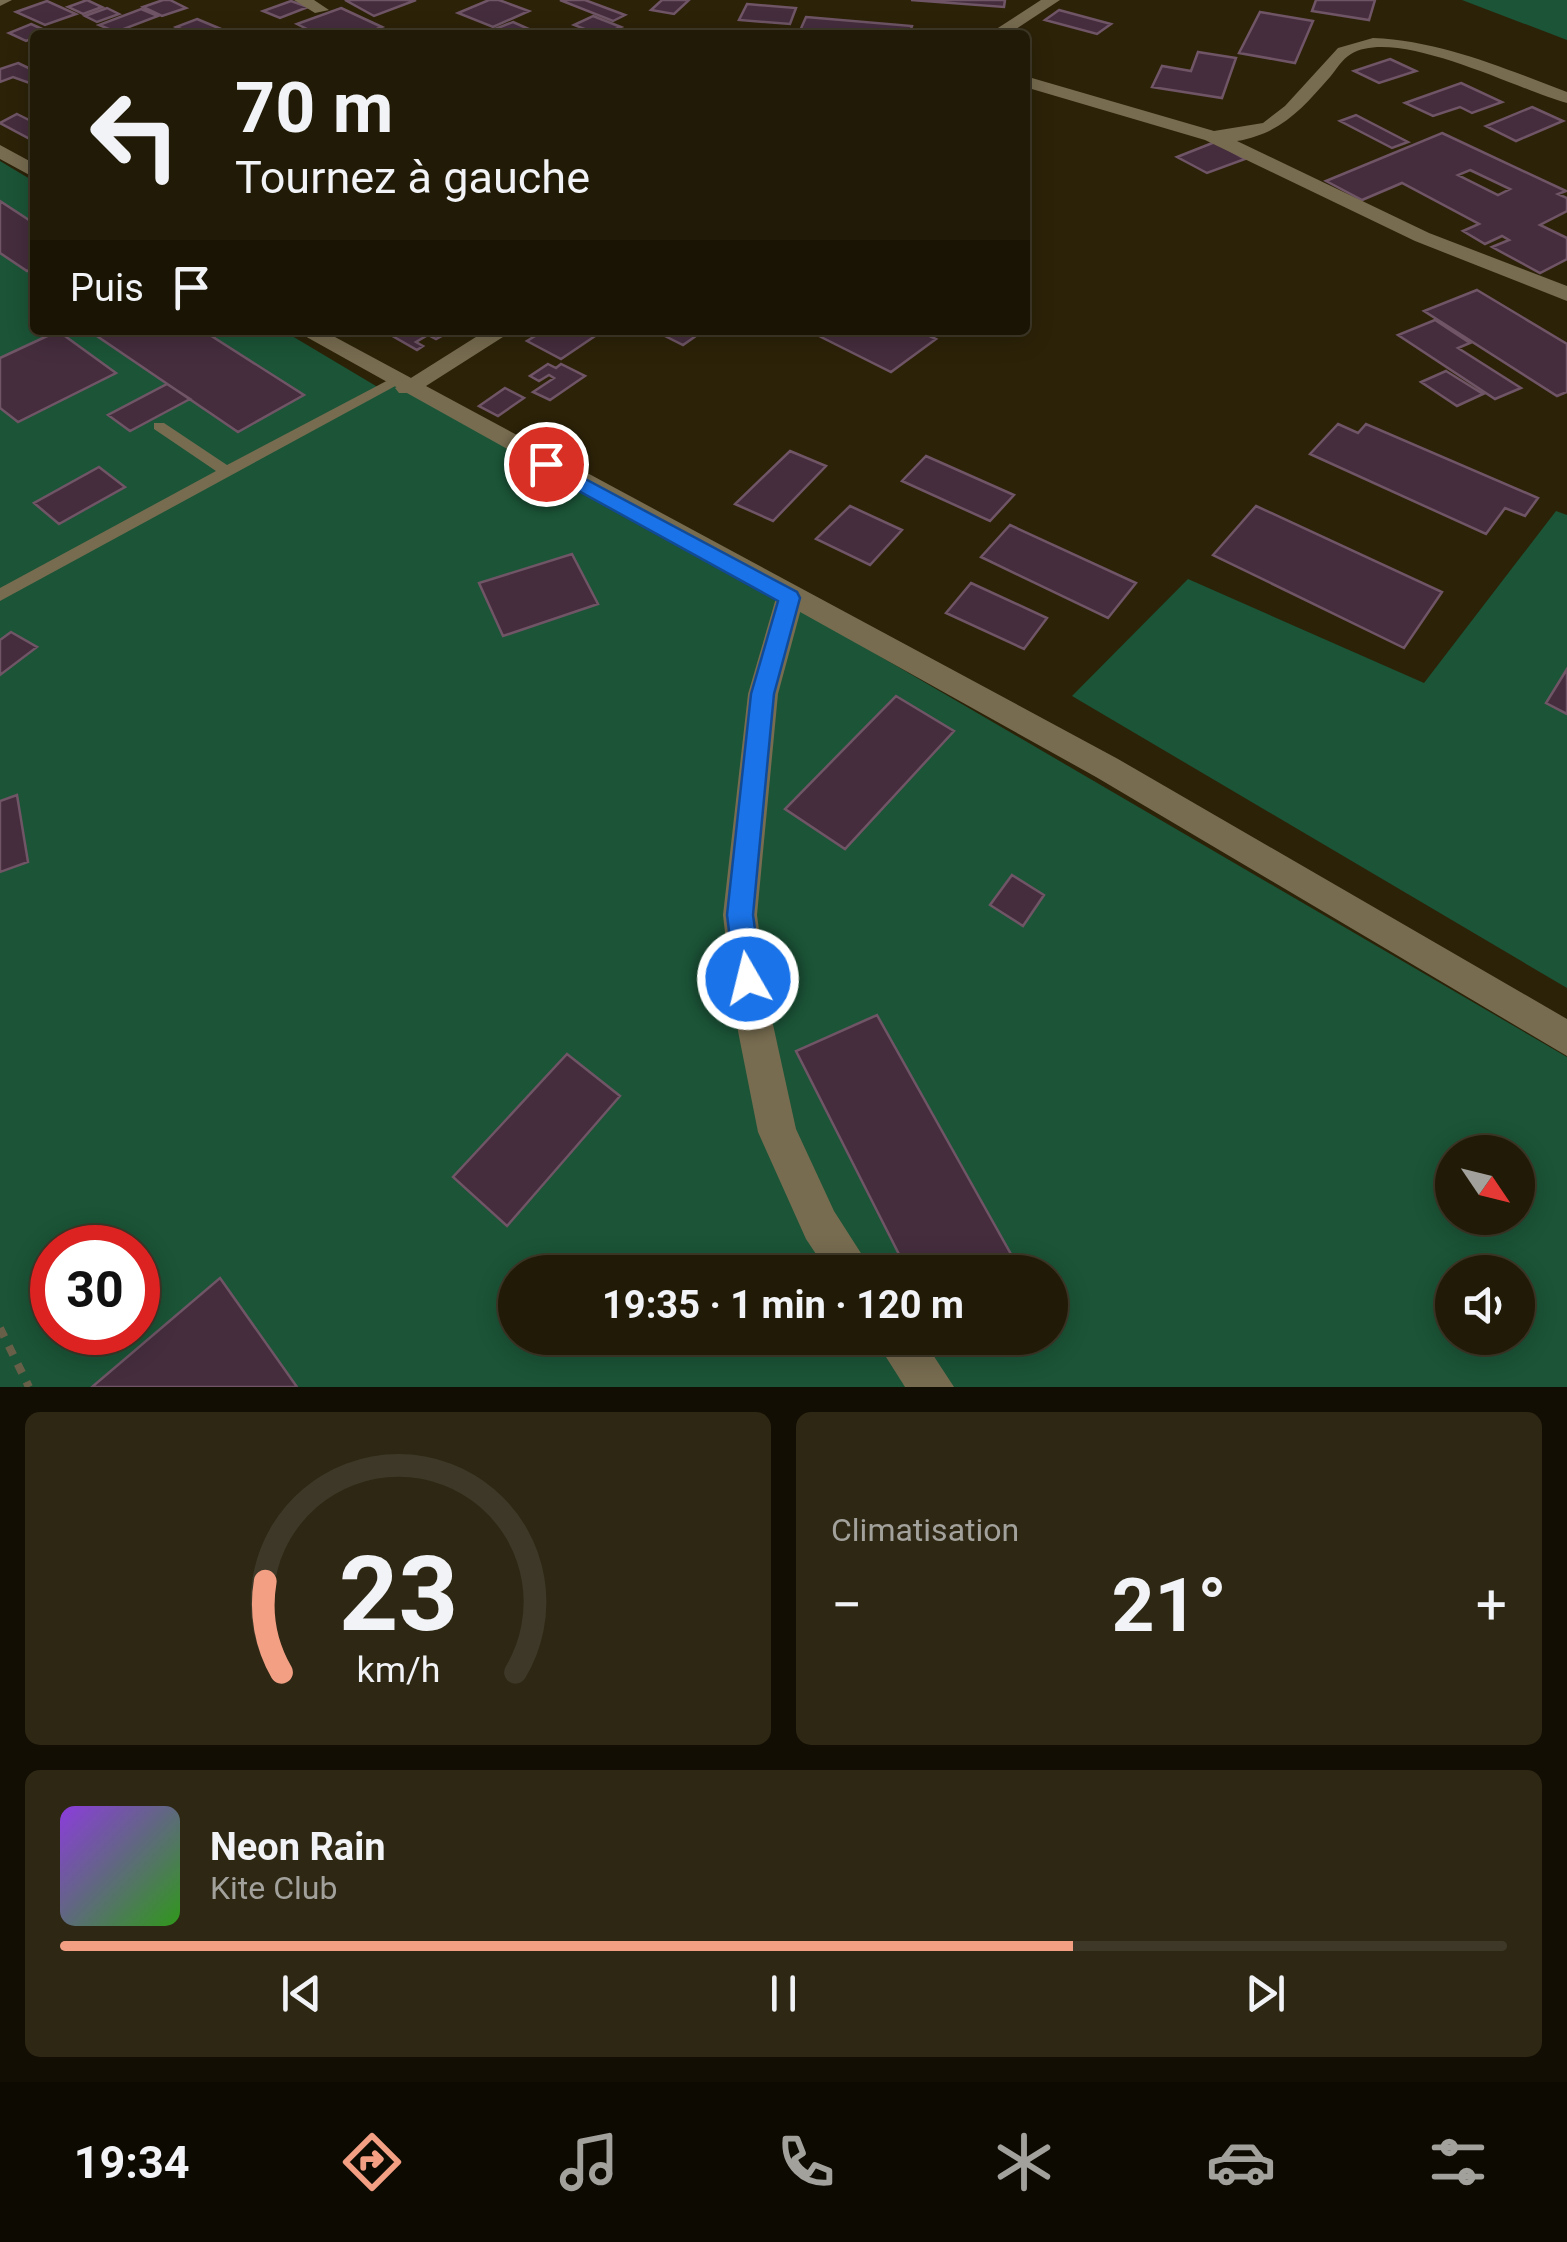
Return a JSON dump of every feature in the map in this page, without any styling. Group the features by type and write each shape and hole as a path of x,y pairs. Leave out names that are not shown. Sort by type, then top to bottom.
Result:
{"street":[{"path":"302,0 322,10"},
{"path":"1003,30 1052,0"},
{"path":"1212,136 1260,132 1280,124 1346,48 1370,43 1423,48 1567,98"},
{"path":"1030,82 1212,136 1422,237 1567,294"},
{"path":"0,151 30,169"},
{"path":"314,335 1107,768 1567,1039"},
{"path":"400,384 493,335"},
{"path":"790,598 762,694 740,915 752,1011 777,1132 820,1226 840,1255"},
{"path":"908,1355 932,1387"}],"lane":[{"path":"0,595 400,384"},
{"path":"159,426 227,472"}],"path":[{"path":"0,1328 29,1387"}],"green space":[{"path":"1462,0 1567,0 1567,40"},
{"path":"0,161 30,179 30,335 290,335 381,389 403,378 1567,1057 1567,1387 0,1387"},
{"path":"1556,511 1567,515 1567,988 1072,696 1188,579 1424,683"}],"building":[{"path":"87,0 102,7 83,14 68,7"},
{"path":"163,0 186,8 162,16 143,7"},
{"path":"345,0 416,0 374,16"},
{"path":"489,0 529,11 493,27 458,13"},
{"path":"560,0 585,0 625,15 613,21"},
{"path":"662,0 689,0 674,14 651,10"},
{"path":"911,0 1005,0 1004,7"},
{"path":"1316,0 1375,0 1369,20 1312,11"},
{"path":"47,1 76,14 45,25 16,12"},
{"path":"291,1 308,7 280,18 263,11"},
{"path":"747,4 796,8 790,24 739,20"},
{"path":"107,8 119,14 97,22 85,16"},
{"path":"341,8 382,27 309,30 297,24"},
{"path":"141,9 158,16 121,30 99,25"},
{"path":"1059,10 1111,24 1097,34 1045,20"},
{"path":"1260,12 1313,21 1295,63 1239,53"},
{"path":"593,16 621,27 587,30 574,25"},
{"path":"806,17 912,26 911,30 800,30"},
{"path":"197,19 221,29 183,30 176,27"},
{"path":"513,22 531,30 493,30"},
{"path":"31,24 44,30 30,30 30,39 26,41 9,33"},
{"path":"1198,52 1236,58 1222,98 1152,87 1162,66 1191,71"},
{"path":"1390,59 1416,71 1379,83 1354,71"},
{"path":"18,63 30,69 30,83 13,77 0,82 0,69"},
{"path":"1461,83 1502,102 1472,113 1460,107 1433,116 1405,103"},
{"path":"1532,107 1563,121 1516,141 1486,126"},
{"path":"17,114 30,120 30,139 0,123"},
{"path":"1356,115 1408,142 1392,148 1340,121"},
{"path":"1442,133 1566,191 1558,194 1567,198 1567,211 1540,225 1567,238 1567,259 1540,273 1492,247 1509,240 1502,236 1485,244 1463,231 1479,224 1402,183 1362,200 1326,181","holes":["1470,170 1510,189 1498,195 1458,175"]},
{"path":"1215,142 1245,159 1207,173 1177,157"},
{"path":"0,201 30,221 30,270 0,253"},
{"path":"1477,290 1567,344 1567,392 1557,396 1424,311"},
{"path":"1435,320 1470,343 1458,348 1521,388 1495,399 1398,335"},
{"path":"49,335 64,335 116,373 18,422 0,408 0,358"},
{"path":"95,335 210,335 304,395 238,432"},
{"path":"391,335 428,335 416,342 423,346 417,350"},
{"path":"537,335 597,335 561,359 527,341"},
{"path":"663,335 696,336 683,345"},
{"path":"817,335 928,335 936,339 891,372"},
{"path":"548,364 556,368 561,364 585,376 550,400 533,392 554,378 549,375 539,381 530,376"},
{"path":"1446,371 1483,394 1457,406 1421,382"},
{"path":"167,384 190,399 130,431 108,415"},
{"path":"505,388 524,398 498,416 479,406"},
{"path":"1338,424 1358,433 1366,424 1538,498 1525,516 1505,508 1486,534 1310,454"},
{"path":"790,451 826,466 773,521 735,504"},
{"path":"926,456 1014,495 990,521 902,481"},
{"path":"99,467 125,487 59,524 34,503"},
{"path":"850,506 902,530 870,565 816,539"},
{"path":"1256,506 1442,592 1404,648 1213,555"},
{"path":"1010,525 1136,583 1108,618 981,557"},
{"path":"572,554 598,604 503,636 479,583"},
{"path":"971,583 1047,618 1024,649 946,613"},
{"path":"11,632 37,647 0,675 0,640"},
{"path":"1567,669 1567,714 1546,703"},
{"path":"896,696 954,731 845,849 785,809"},
{"path":"17,795 28,862 0,872 0,801"},
{"path":"1012,875 1044,895 1023,926 990,905"},
{"path":"877,1015 1011,1255 899,1255 796,1051"},
{"path":"567,1054 620,1096 507,1226 453,1177"},
{"path":"220,1278 297,1387 92,1387 130,1355 160,1355 160,1329"}],"route":[{"path":"546,464 790,598 772,648 762,694 740,915 748,979"}]}
